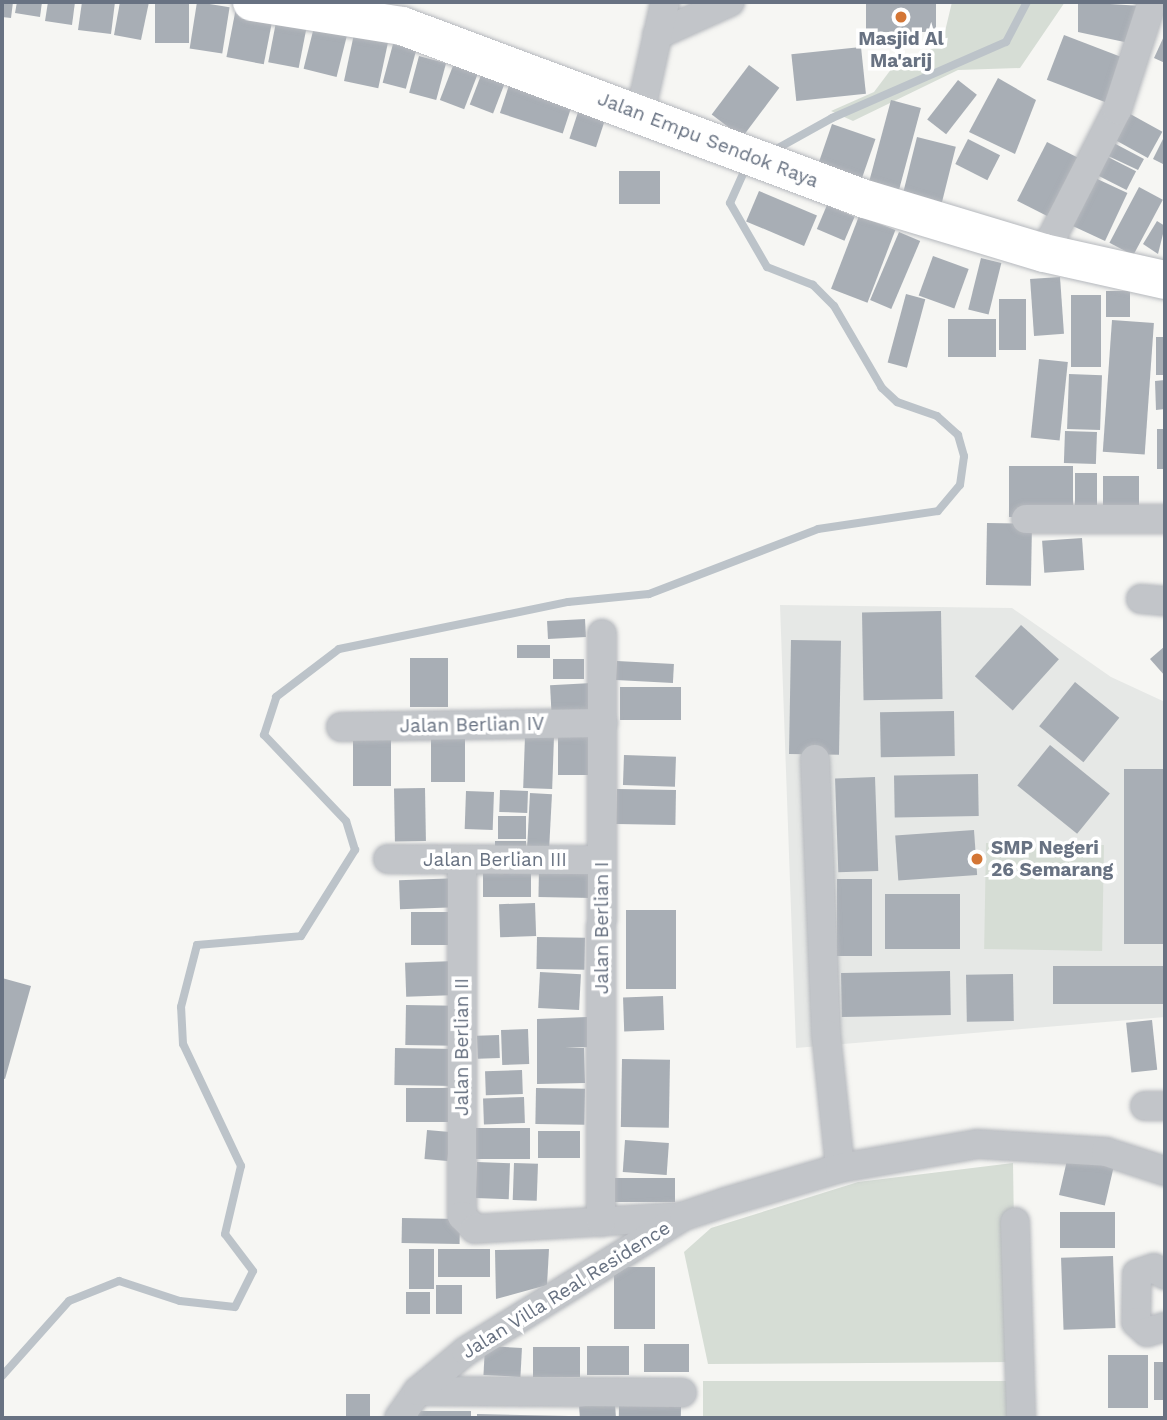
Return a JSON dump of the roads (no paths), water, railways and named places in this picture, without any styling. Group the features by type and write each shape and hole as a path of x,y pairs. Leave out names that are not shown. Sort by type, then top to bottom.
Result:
{"main road":[{"name":"Jalan Empu Sendok Raya","path":"252,2 406,14 640,114 792,173 1044,253 1165,280"}],"street":[{"path":"640,114 665,2"},
{"path":"657,35 730,2"},
{"path":"1044,253 1117,110 1152,2"},
{"path":"1026,519 1165,519"},
{"name":"Jalan Berlian I","path":"601,1222 602,635"},
{"name":"Jalan Berlian IV","path":"341,727 603,723"},
{"path":"815,760 827,1034 840,1168"},
{"name":"Jalan Berlian III","path":"388,859 602,860"},
{"name":"Jalan Berlian II","path":"462,860 461,1209 475,1229 601,1222"},
{"path":"601,1222 684,1216 840,1168 977,1144 1106,1152 1165,1171"},
{"name":"Jalan Villa Real Residence","path":"399,1418 418,1391 517,1317 684,1216"},
{"path":"1015,1222 1021,1418"},
{"path":"1165,1275 1154,1268 1137,1274 1136,1322 1147,1332 1165,1327"},
{"name":"Jalan Villa Real Residence","path":"418,1391 682,1393"}],"waterway":[{"path":"771,152 832,118 1006,42 1027,2"},
{"path":"2,1376 69,1301 119,1281 180,1301 235,1307 253,1271 225,1234 241,1166 183,1044 181,1007 197,945 301,936 355,850 346,821 264,735 276,697 339,649 568,602 649,594 818,529 938,511 960,485 964,456 958,435 937,416 897,402 882,388 834,306 813,285 767,267 730,203 747,165"}],"place":[{"name":"Masjid Al Ma'arij","path":"901,17"},
{"name":"SMP Negeri 26 Semarang","path":"977,859"}]}
